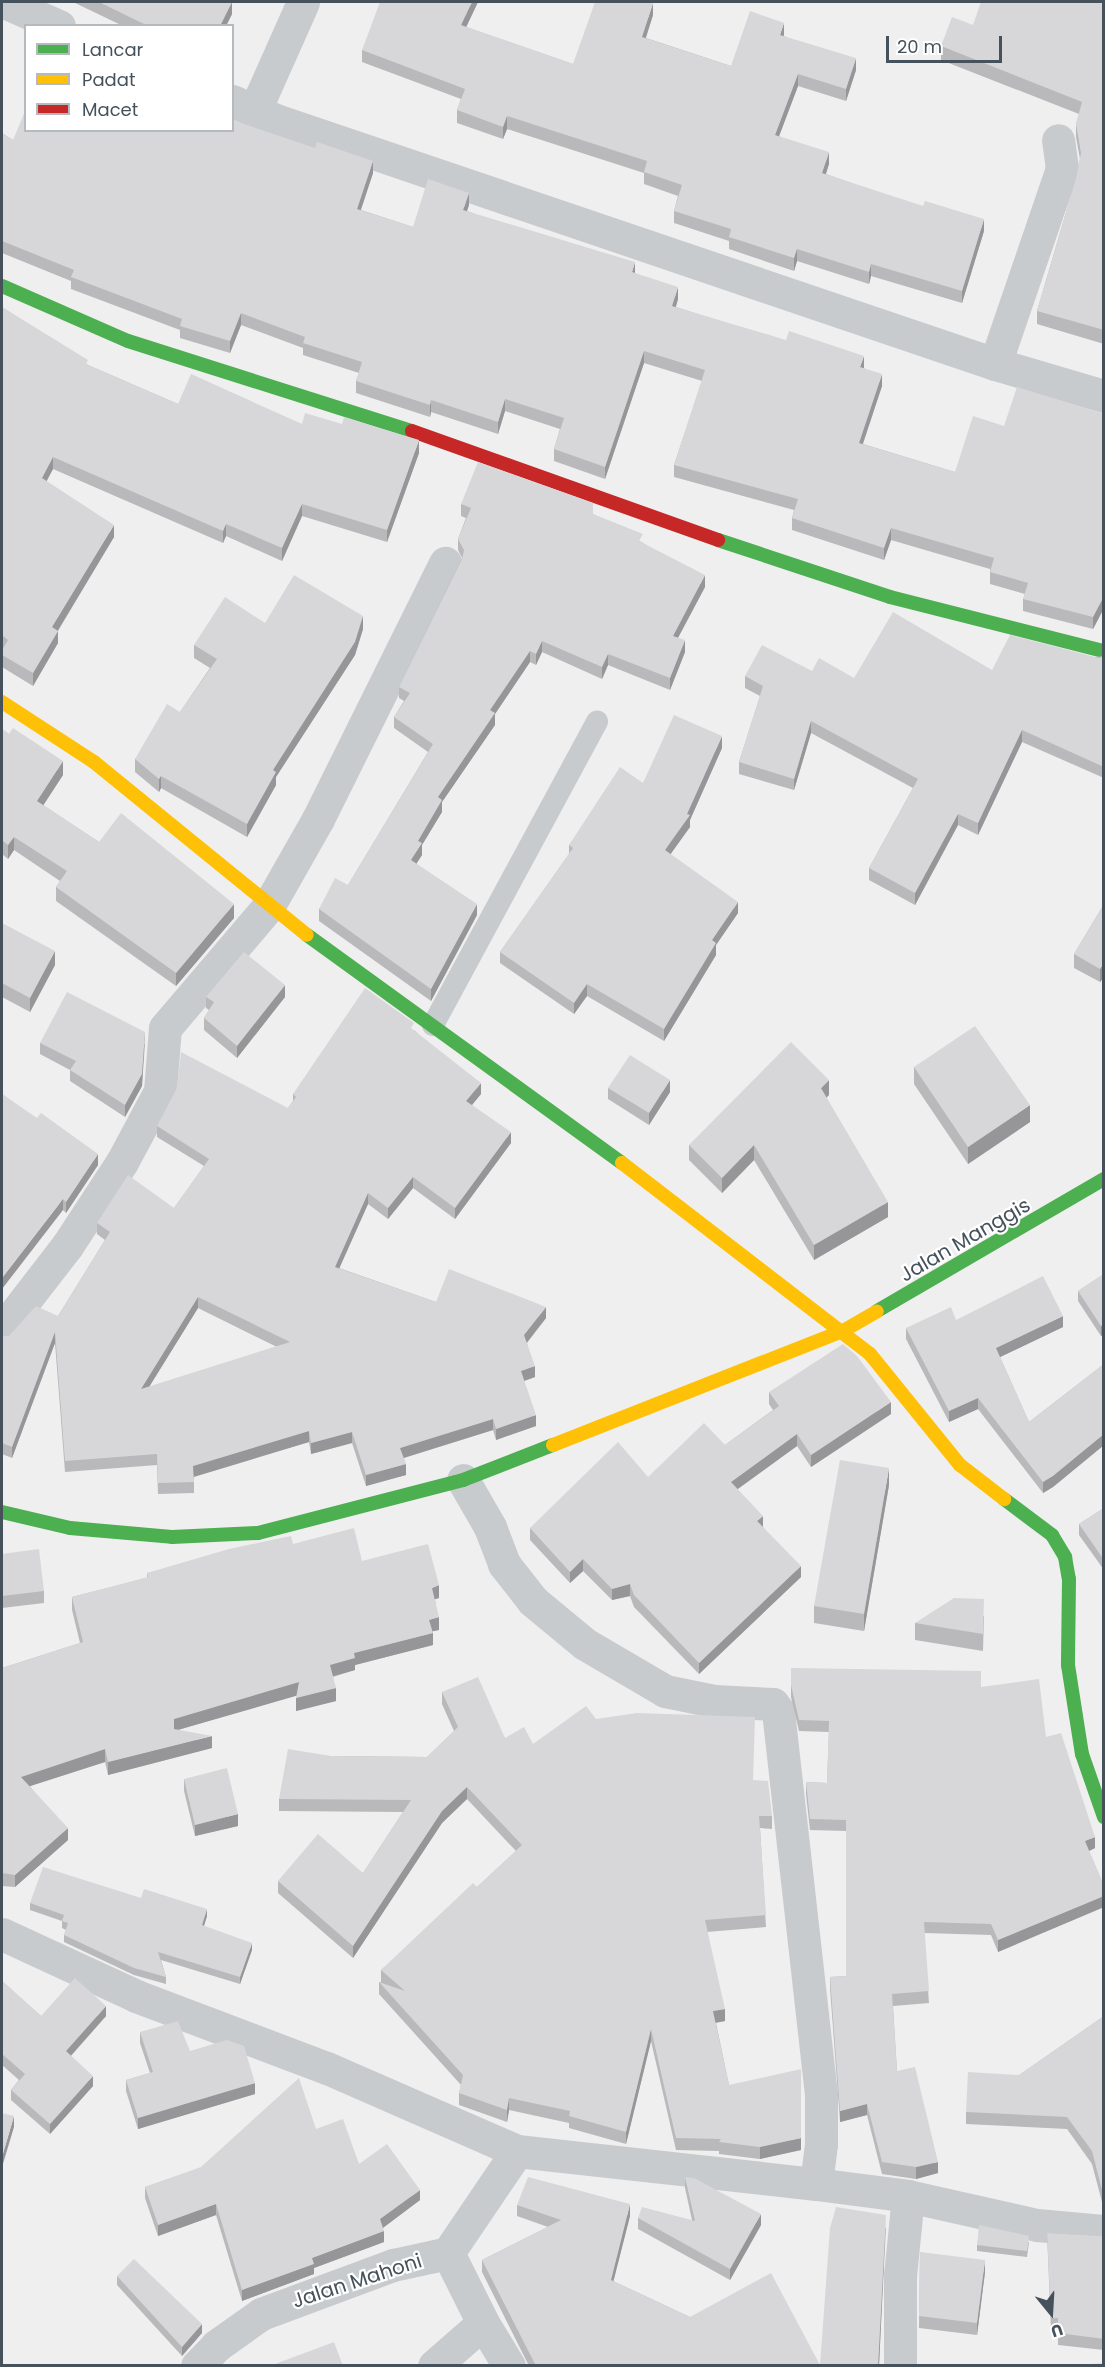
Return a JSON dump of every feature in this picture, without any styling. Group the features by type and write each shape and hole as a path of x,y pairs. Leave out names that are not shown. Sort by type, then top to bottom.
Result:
{"street":[{"path":"4,2 54,24"},
{"path":"303,2 244,105 995,364 1104,396"},
{"path":"995,364 1062,168 1058,140"},
{"path":"2,286 128,341 438,439 814,574 890,597 1104,651"},
{"path":"2,1330 66,1246 141,1129 160,1090 165,1028 268,907 390,679 445,563"},
{"path":"2,702 94,762 268,907 578,1129 843,1331 870,1354 960,1465 1052,1535 1065,1557 1069,1579 1068,1665 1082,1754 1104,1817"},
{"name":"Jalan Manggis","path":"2,1512 70,1528 172,1537 258,1533 332,1517 463,1480 843,1331 1104,1179"},
{"path":"463,1480 490,1527 504,1564 533,1601 585,1644 665,1691 714,1701 773,1704 778,1711 821,2095 822,2144 816,2184"},
{"path":"2,1934 136,1996 327,2068 517,2151 908,2196 1037,2225 1104,2231"},
{"name":"Jalan Mahoni","path":"197,2366 216,2346 261,2314 393,2265 448,2253 517,2151"},
{"path":"900,2366 900,2276 908,2196"},
{"path":"448,2253 483,2323 509,2366"},
{"path":"434,2366 483,2323"}],"lane":[{"path":"433,1024 597,722"}],"building":[{"path":"99,2 232,2 221,24 144,24"},
{"path":"380,2 472,2 461,25 573,64 595,2 653,3 642,37 731,66 750,11 784,23 780,35 856,58 846,89 798,74 775,135 829,152 822,173 923,206 925,201 984,219 962,291 871,264 869,272 797,249 794,258 729,237 731,229 674,211 682,185 644,172 647,161 507,116 503,127 457,110 465,89 362,50"},
{"path":"981,2 1104,2 1104,330 1037,311 1076,178 1081,153 1076,124 1082,102 941,46 952,17 973,25"},
{"path":"24,114 24,132 234,132 234,121 315,148 317,142 373,161 357,209 413,227 428,179 469,193 463,210 635,262 632,272 678,287 672,306 786,340 789,331 864,356 860,367 882,374 859,443 955,472 973,416 1004,426 1017,387 1104,414 1104,599 1093,617 1023,599 1028,583 990,572 994,558 891,528 884,548 792,518 798,499 674,465 705,370 644,351 605,467 554,449 564,418 505,399 498,422 431,400 430,405 356,381 362,362 303,343 305,337 241,313 230,341 180,326 182,319 71,277 74,270 2,241 2,133 13,140"},
{"path":"2,307 88,360 86,364 178,404 191,374 302,424 305,413 342,424 344,417 419,440 387,530 302,504 282,548 226,524 223,531 53,457 42,478 114,525 52,627 58,631 33,673 2,655 2,650 8,640 2,635"},
{"path":"478,462 593,503 593,514 643,534 639,541 705,575 673,636 685,640 670,678 608,654 602,667 542,641 536,654 530,651 490,710 495,713 438,797 442,800 418,841 422,843 411,860 477,904 431,989 319,909 335,878 348,885 433,744 394,717 410,693 399,687 462,559 464,550 458,539 471,508 461,504"},
{"path":"294,575 363,616 355,642 273,770 276,772 247,824 161,776 159,779 135,759 167,704 180,712 217,659 194,645 225,597 265,623"},
{"path":"893,612 992,670 1010,635 1099,658 1104,656 1104,767 1022,730 978,823 958,814 915,893 869,868 918,779 811,721 794,779 739,762 763,686 745,676 762,645 812,671 819,658 854,678"},
{"path":"674,715 722,736 687,814 690,815 665,850 738,902 712,940 716,943 664,1029 587,984 574,1003 500,952 573,848 569,845 620,767 643,783"},
{"path":"13,728 63,761 37,801 99,842 121,813 234,904 176,973 56,887 67,871 14,837 8,845 2,840 2,729 9,734"},
{"path":"1104,904 1104,963 1100,969 1074,954"},
{"path":"2,923 55,951 30,998 2,983"},
{"path":"244,952 285,985 237,1046 204,1018 214,1002 206,997"},
{"path":"365,988 414,1023 411,1028 481,1083 466,1101 511,1132 455,1208 413,1177 388,1208 368,1193 335,1267 436,1302 449,1269 546,1307 524,1335 535,1366 521,1371 536,1415 496,1429 493,1419 400,1448 406,1464 366,1475 352,1432 311,1443 309,1431 193,1466 194,1482 158,1483 157,1454 65,1461 55,1332 12,1447 2,1443 2,1336 9,1336 36,1306 58,1316 110,1232 97,1223 128,1175 174,1208 209,1159 157,1126 177,1088 181,1052 288,1108 296,1097 293,1094","holes":["198,1297 290,1342 141,1389"]},
{"path":"67,992 145,1032 142,1074 125,1105 70,1070 76,1061 40,1043"},
{"path":"975,1026 1030,1105 968,1147 914,1067"},
{"path":"791,1042 829,1080 821,1088 888,1202 814,1245 754,1145 722,1178 689,1145"},
{"path":"630,1055 670,1080 649,1113 608,1088"},
{"path":"2,1094 37,1118 41,1113 98,1154 66,1202 63,1199 2,1278"},
{"path":"1104,1274 1104,1324 1101,1326 1078,1291"},
{"path":"1043,1276 1063,1316 996,1348 1029,1422 1104,1364 1104,1434 1043,1482 978,1398 949,1411 906,1328 951,1307 956,1320"},
{"path":"843,1344 857,1356 891,1402 811,1455 797,1434 731,1482 763,1516 757,1521 801,1566 699,1663 634,1595 630,1584 612,1589 583,1559 570,1572 530,1528 618,1442 648,1477 704,1423 725,1445 779,1406 769,1392"},
{"path":"840,1460 889,1468 864,1614 814,1606"},
{"path":"1104,1508 1104,1560 1079,1524"},
{"path":"354,1528 362,1561 428,1544 439,1585 432,1588 439,1617 429,1620 433,1633 354,1653 355,1658 330,1665 336,1688 296,1698 299,1682 174,1719 174,1729 212,1736 108,1762 105,1749 21,1777 68,1828 15,1875 2,1873 2,1668 83,1642 72,1597 148,1577 147,1573 229,1549 291,1536 293,1544"},
{"path":"39,1549 44,1591 2,1596 2,1554"},
{"path":"954,1598 984,1599 983,1634 915,1623"},
{"path":"791,1668 981,1671 981,1687 1039,1679 1046,1737 1061,1733 1095,1837 1085,1841 1104,1886 1104,1896 998,1940 991,1924 924,1922 929,1991 892,1994 897,2071 915,2067 938,2162 916,2167 882,2162 867,2104 840,2111 830,1977 846,1976 846,1820 810,1819 806,1782 827,1783 829,1721 799,1720 791,1685"},
{"path":"478,1677 505,1738 524,1727 533,1744 586,1706 596,1719 637,1713 755,1717 753,1780 768,1781 772,1816 759,1816 766,1915 705,1920 725,2009 713,2011 729,2085 801,2069 801,2138 760,2147 719,2142 721,2139 676,2138 651,2029 626,2132 569,2116 570,2111 509,2098 507,2110 459,2093 463,2075 379,1982 405,1991 381,1970 473,1883 477,1887 522,1845 467,1787 442,1811 353,1946 278,1881 318,1834 363,1873 411,1800 279,1799 288,1749 331,1756 427,1757 458,1727 442,1692"},
{"path":"227,1768 238,1814 195,1825 184,1779"},
{"path":"43,1867 141,1898 144,1889 207,1909 202,1925 252,1943 240,1977 158,1952 166,1977 134,1968 64,1935 68,1923 62,1921 64,1915 30,1903"},
{"path":"75,1978 106,2006 66,2051 93,2076 50,2124 11,2090 25,2074 2,2054 2,1981 41,2016"},
{"path":"1104,2016 1104,2189 1102,2190 1092,2151 1067,2117 966,2112 968,2072 1019,2075"},
{"path":"178,2021 190,2051 227,2040 244,2046 255,2083 138,2118 126,2080 153,2072 140,2032"},
{"path":"299,2078 316,2129 343,2119 359,2164 387,2144 420,2190 380,2219 384,2231 312,2258 314,2264 242,2290 216,2204 158,2225 145,2187 201,2167"},
{"path":"2,2113 14,2116 2,2157"},
{"path":"528,2177 630,2204 611,2280 690,2317 771,2273 820,2365 830,2228 836,2207 886,2215 878,2366 536,2366 482,2260 561,2220 517,2205"},
{"path":"685,2177 694,2178 761,2214 730,2269 638,2218 642,2207 695,2221"},
{"path":"979,2225 1029,2236 1027,2251 977,2245"},
{"path":"1047,2233 1104,2236 1104,2339 1058,2333 1058,2318 1051,2318"},
{"path":"920,2252 985,2260 977,2323 919,2316"},
{"path":"134,2259 202,2324 182,2347 117,2276"},
{"path":"334,2342 343,2366 276,2366 275,2364"},
{"path":"1104,2363 1104,2366 1067,2366"}],"traffic: fast":[{"path":"2,286 128,341 412,431"},
{"path":"718,540 890,597 1104,651"},
{"path":"307,935 622,1163"},
{"path":"877,1311 1104,1179"},
{"path":"2,1512 70,1528 172,1537 258,1533 463,1480 553,1445"},
{"path":"1004,1499 1052,1535 1065,1557 1069,1579 1068,1665 1082,1754 1104,1817"}],"traffic: slow":[{"path":"2,702 94,762 307,935"},
{"path":"622,1163 870,1354 960,1465 1004,1499"},
{"path":"553,1445 843,1331 877,1311"}],"traffic: jam":[{"path":"412,431 718,540"}]}
